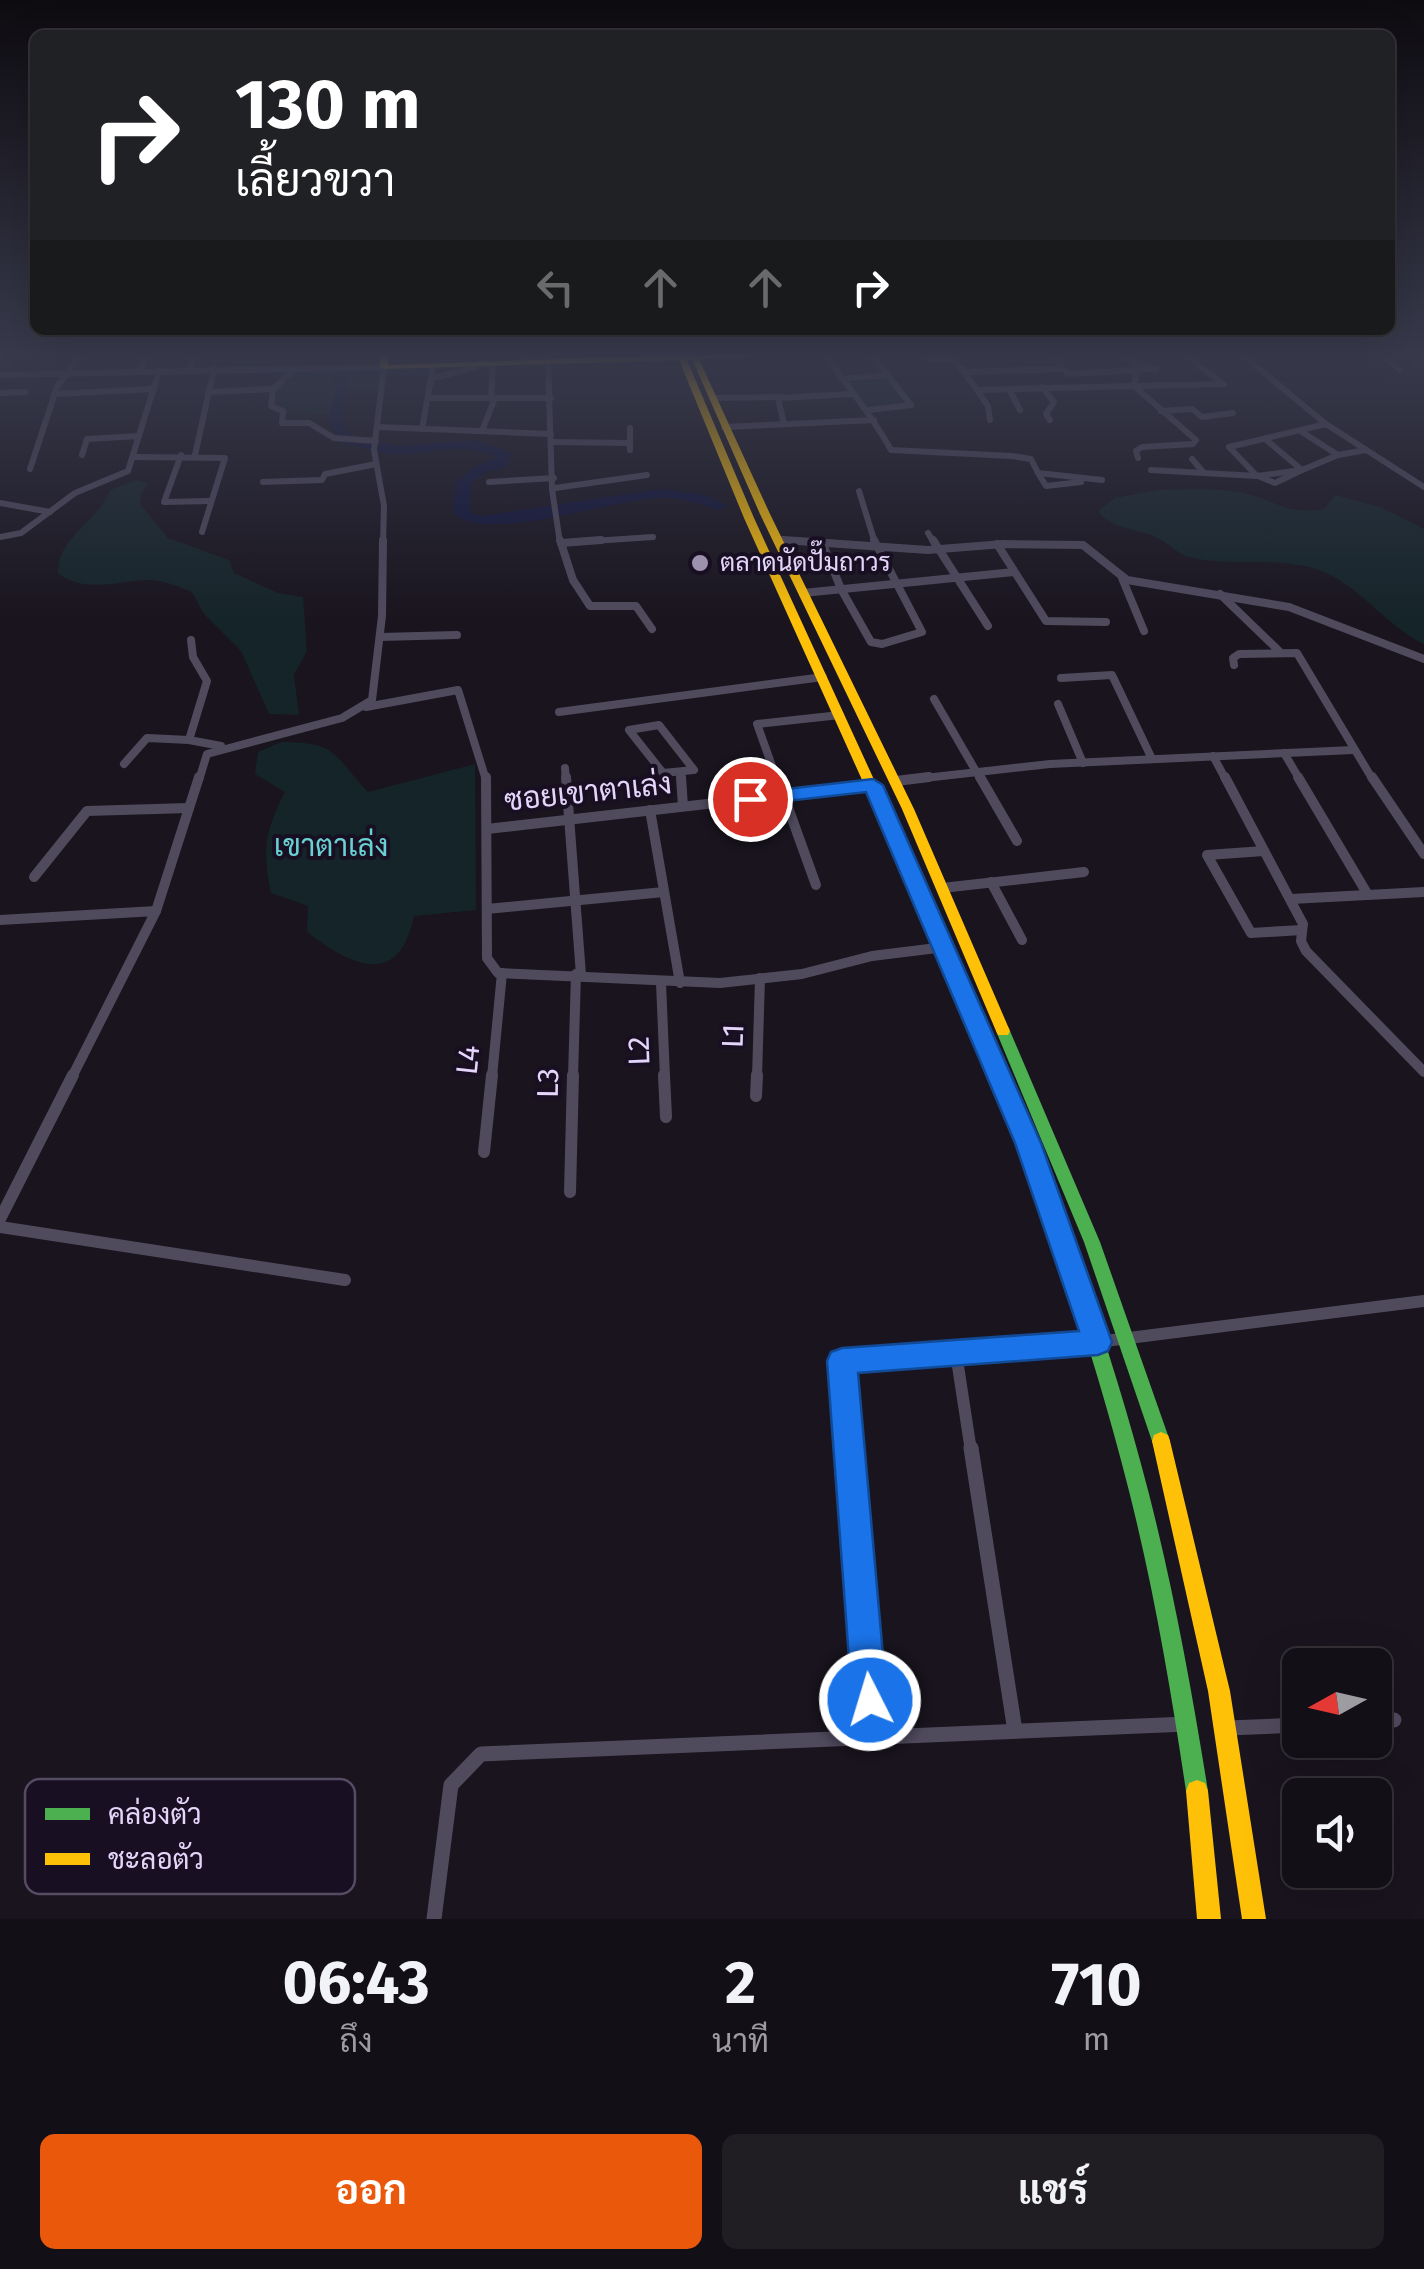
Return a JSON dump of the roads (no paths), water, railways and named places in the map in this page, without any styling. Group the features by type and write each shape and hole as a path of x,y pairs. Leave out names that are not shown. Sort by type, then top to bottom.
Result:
{"main road":[{"path":"718,443 730,477 945,947 1028,1143 1098,1342 1132,1464 1176,1654 1202,1812 1209,1919"},
{"path":"732,443 896,781 1050,1139 1126,1338 1167,1462 1215,1660 1254,1919"}],"street":[{"path":"30,469 38,443"},
{"path":"82,455 86,443"},
{"path":"0,536 8,538 87,487 128,471 137,443"},
{"path":"195,455 198,443"},
{"path":"322,448 325,443"},
{"path":"366,708 374,693 380,637 384,506 375,444 369,443"},
{"path":"551,443 554,502 567,564 590,606 636,606 652,629"},
{"path":"596,443 630,446 630,443"},
{"path":"887,443 891,450 1031,460 1046,486 1102,480 1038,472"},
{"path":"1138,458 1136,451 1142,446 1179,443"},
{"path":"1249,443 1229,447 1258,476"},
{"path":"1269,443 1302,470"},
{"path":"1319,443 1338,455"},
{"path":"1355,443 1424,487"},
{"path":"1151,470 1258,476 1275,483 1338,455 1366,450"},
{"path":"181,455 164,502 209,501"},
{"path":"134,457 225,458 202,532"},
{"path":"1192,459 1204,473"},
{"path":"262,482 322,480 325,474 376,464"},
{"path":"554,488 646,475"},
{"path":"489,482 554,478"},
{"path":"822,542 841,589 871,642 882,644 922,632 876,546 859,491"},
{"path":"0,503 50,512"},
{"path":"928,533 988,626"},
{"path":"562,543 653,537"},
{"path":"776,540 936,550 997,544 1084,545 1122,578 1144,631"},
{"path":"997,544 1049,623 1106,622"},
{"path":"802,593 1014,572"},
{"path":"1122,578 1309,612 1424,659"},
{"path":"1219,593 1281,654"},
{"path":"380,637 458,635"},
{"path":"190,740 207,681 192,657 191,640"},
{"path":"1234,665 1233,658 1239,654 1297,653 1353,750 1424,854"},
{"path":"1060,678 1112,675 1152,760"},
{"path":"559,712 823,677"},
{"path":"0,1219 156,911 207,754 221,746 294,732 366,708 458,690 483,763 487,958 492,969 502,973 680,983 802,974 872,956 945,947"},
{"path":"934,698 1017,841"},
{"path":"1058,704 1083,763"},
{"path":"816,885 757,724 840,715"},
{"path":"659,724 694,770 682,774 663,774 630,730 659,724"},
{"path":"124,764 147,738 221,746"},
{"path":"896,781 1083,763 1353,750"},
{"path":"1284,753 1368,895"},
{"path":"1213,756 1291,899 1306,951 1424,1072"},
{"name":"L3","path":"565,768 578,975 570,1192"},
{"path":"682,774 682,806"},
{"name":"ซอยเขาตาเล่ง","path":"487,829 873,785"},
{"path":"34,877 86,811 190,808"},
{"path":"650,810 680,983"},
{"path":"1264,851 1206,855 1251,934 1302,930"},
{"path":"942,888 1084,872"},
{"path":"991,882 1022,940"},
{"path":"487,909 664,892"},
{"path":"1291,899 1424,892"},
{"path":"0,920 156,911"},
{"name":"L4","path":"484,1152 502,973"},
{"name":"L1","path":"756,1096 760,978"},
{"name":"L2","path":"661,982 666,1117"},
{"path":"0,1227 345,1280"},
{"path":"872,1738 842,1361 1098,1342 1424,1301"},
{"path":"956,1353 1015,1732"},
{"path":"445,1919 434,1919 452,1784 480,1754 1188,1724"},
{"path":"1226,1728 1282,1726"}],"waterway":[{"path":"359,443 400,450 476,444 506,456 502,464 485,467 464,481 460,506 463,515 480,521 661,493 701,498 720,506"}],"place":[{"name":"ตลาดนัดปั๊มถาวร","path":"700,563"}],"park label":[{"name":"เขาตาเล่ง","path":"331,846"}]}
